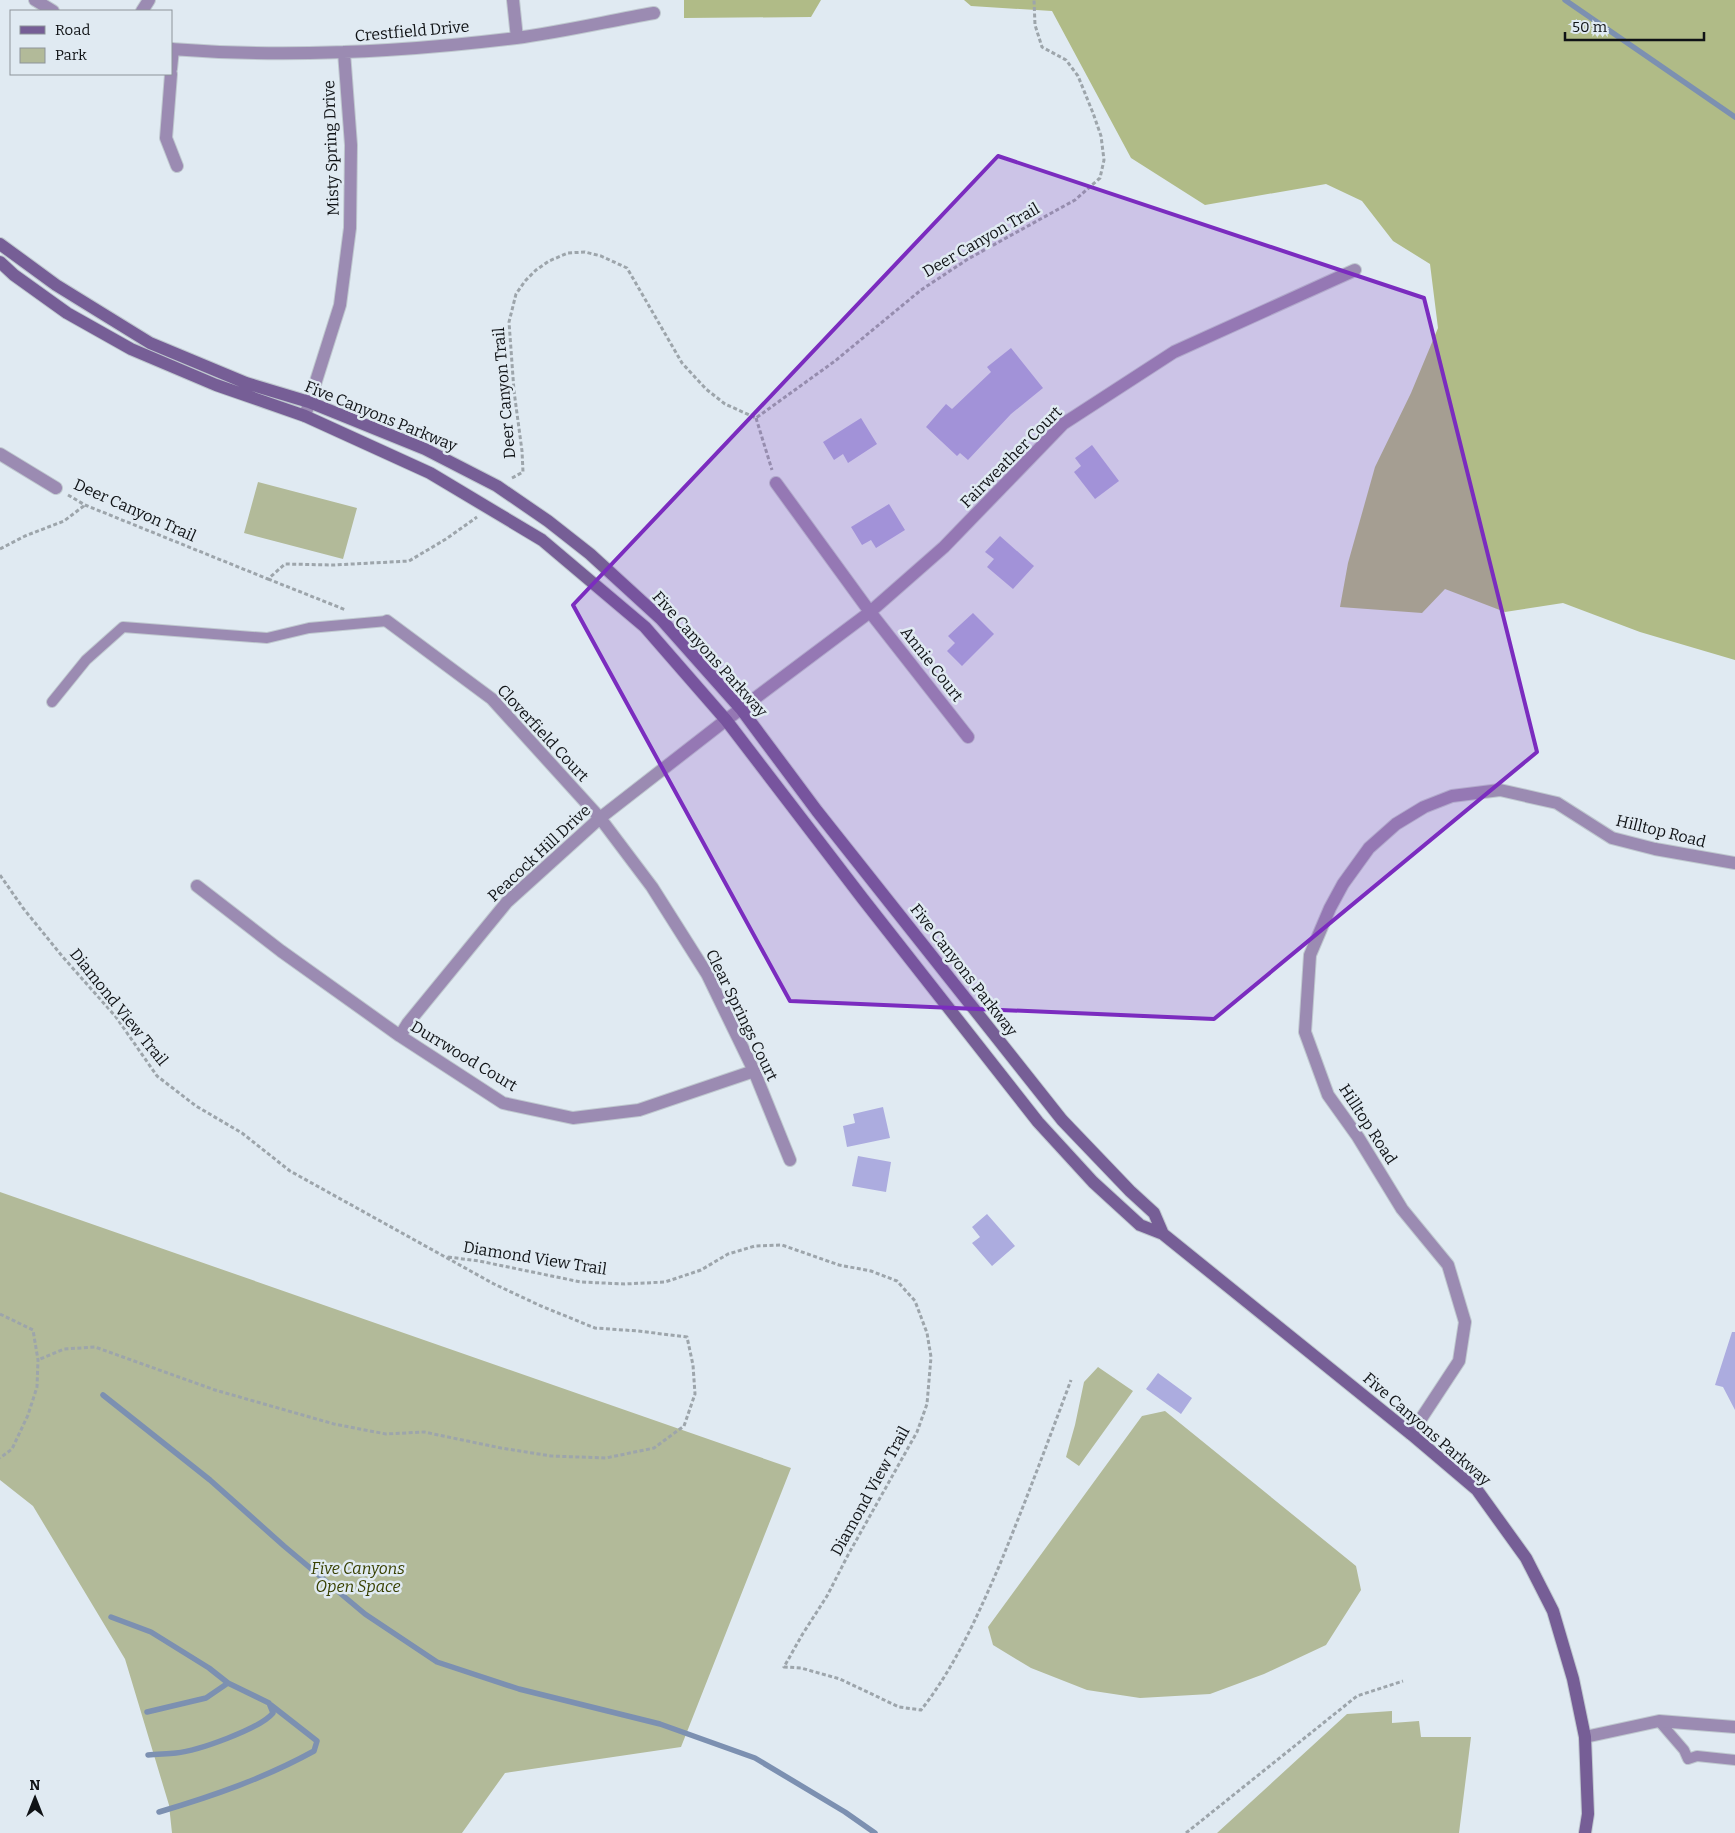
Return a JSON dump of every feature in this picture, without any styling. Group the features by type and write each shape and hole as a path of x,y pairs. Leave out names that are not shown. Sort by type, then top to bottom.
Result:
{"main road":[{"name":"Five Canyons Parkway","path":"0,244 56,285 150,343 246,383 309,402 425,449 497,486 548,521 590,554 661,619 741,709 817,811 1062,1120 1130,1191 1154,1213 1163,1234"},
{"name":"Five Canyons Parkway","path":"0,262 14,275 67,313 131,349 216,385 305,416 430,473 542,540 645,627 726,720 862,899 1038,1122 1093,1182 1140,1225 1163,1234 1411,1434 1477,1490 1526,1558 1553,1611 1573,1679 1585,1737 1588,1814 1585,1833"}],"street":[{"path":"34,0 51,10"},
{"path":"513,0 517,38"},
{"name":"Crestfield Drive","path":"172,49 269,53 368,52 517,38 654,13"},
{"name":"Misty Spring Drive","path":"305,416 340,305 350,228 351,145 344,52"},
{"path":"171,75 166,138 177,166"},
{"name":"Fairweather Court","path":"726,720 870,612 944,547 1063,424 1174,352 1355,270"},
{"path":"0,454 56,488"},
{"name":"Annie Court","path":"776,483 870,612 968,737"},
{"name":"Cloverfield Court","path":"387,621 492,699 600,818"},
{"name":"Peacock Hill Drive","path":"400,1036 408,1023 507,902 600,818 726,720"},
{"name":"Hilltop Road","path":"1411,1434 1459,1361 1466,1322 1448,1265 1402,1209 1358,1137 1328,1095 1305,1032 1310,955 1330,908 1343,884 1369,848 1396,824 1424,807 1452,796 1500,790 1557,803 1612,838 1655,849 1735,863"},
{"name":"Clear Springs Court","path":"600,818 652,887 707,974 754,1071 790,1160"},
{"name":"Durrwood Court","path":"197,886 281,951 400,1036 504,1103 573,1118 639,1110 754,1071"},
{"path":"1585,1737 1659,1721 1735,1727"}],"lane":[{"path":"52,702 86,660 123,627 267,638 309,628 387,621"},
{"path":"1659,1721 1684,1750 1688,1759 1697,1756 1735,1760"}],"path":[{"name":"Deer Canyon Trail","path":"497,486 523,472 509,322 516,294 524,281 549,261 568,253 585,252 601,256 626,268 682,363 706,390 725,404 756,418 835,361 921,290 968,259 1074,200 1100,178 1104,160 1101,136 1093,112 1078,76 1066,60 1042,48 1035,25 1034,0"},
{"path":"756,418 776,483"},
{"name":"Deer Canyon Trail","path":"56,488 85,505 336,607 353,612"},
{"path":"0,549 25,536 64,521 85,505"},
{"path":"268,579 285,564 334,565 409,561 475,519 483,506"},
{"name":"Diamond View Trail","path":"0,875 51,942 116,1017 157,1076 196,1106 242,1133 290,1171 494,1284 595,1328 687,1337 693,1364 695,1394 684,1426 654,1448 606,1458 550,1456 424,1432 386,1434 334,1424 215,1390 95,1347 64,1349 38,1360"},
{"name":"Diamond View Trail","path":"445,1256 581,1282 625,1284 665,1282 701,1270 728,1254 755,1246 782,1245 839,1265 871,1271 897,1281 916,1301 927,1333 931,1357 927,1404 917,1432 848,1555 828,1596 802,1635 784,1667 800,1668 840,1679 899,1707 921,1710 934,1694 976,1620 1014,1531 1071,1380"},
{"path":"0,1314 33,1330 38,1360 37,1387 28,1415 12,1449 0,1458"},
{"path":"1186,1833 1357,1696 1404,1681"}],"highlighted area":[{"path":"998,156 1424,298 1537,752 1214,1019 790,1001 573,605"}],"green space":[{"path":"684,0 821,0 811,17 684,18"},
{"path":"964,0 1735,0 1735,660 1640,632 1563,603 1505,612 1445,589 1422,613 1340,607 1348,563 1375,467 1411,393 1438,328 1430,264 1393,241 1362,201 1326,184 1205,205 1131,158 1052,11 971,6"},
{"path":"258,482 357,508 343,559 244,533"},
{"name":"Five Canyons Open Space","path":"0,1192 791,1468 681,1747 505,1773 462,1833 172,1833 169,1805 125,1659 33,1506 0,1480"},
{"path":"1098,1367 1133,1391 1079,1466 1066,1457 1084,1382"},
{"path":"1165,1411 1356,1566 1361,1590 1326,1645 1264,1674 1210,1694 1140,1698 1087,1690 1031,1668 993,1645 988,1627 1142,1416"},
{"path":"1392,1711 1392,1723 1419,1721 1421,1737 1471,1737 1459,1833 1217,1833 1347,1714"}],"building":[{"path":"1011,348 1043,388 1011,414 968,460 960,453 957,456 926,427 946,404 952,409 991,372 987,367"},
{"path":"861,418 877,444 848,463 843,454 834,460 823,442"},
{"path":"1092,445 1119,481 1095,499 1074,472 1081,466 1075,458"},
{"path":"889,504 905,530 876,548 871,540 862,545 851,527"},
{"path":"1000,536 1034,566 1013,589 987,567 994,559 985,552"},
{"path":"973,613 994,634 962,666 947,651 955,643 948,636"},
{"path":"883,1107 890,1138 847,1147 843,1126 855,1123 853,1114"},
{"path":"858,1156 891,1162 886,1192 852,1186"},
{"path":"987,1214 1015,1246 992,1266 972,1243 980,1237 972,1227"},
{"path":"1732,1332 1735,1332 1735,1410 1723,1387 1715,1385"},
{"path":"1158,1373 1192,1398 1181,1414 1146,1389"}],"waterway":[{"path":"1565,0 1735,117"},
{"path":"103,1395 210,1480 284,1546 365,1614 437,1662 519,1689 660,1724 755,1758 845,1812 875,1833"},
{"path":"111,1617 151,1632 209,1668 228,1683"},
{"path":"147,1712 206,1698 228,1683 269,1703 273,1713 255,1726 212,1744 176,1753 148,1755"},
{"path":"159,1812 238,1786 277,1770 314,1751 317,1741 271,1705"}]}
